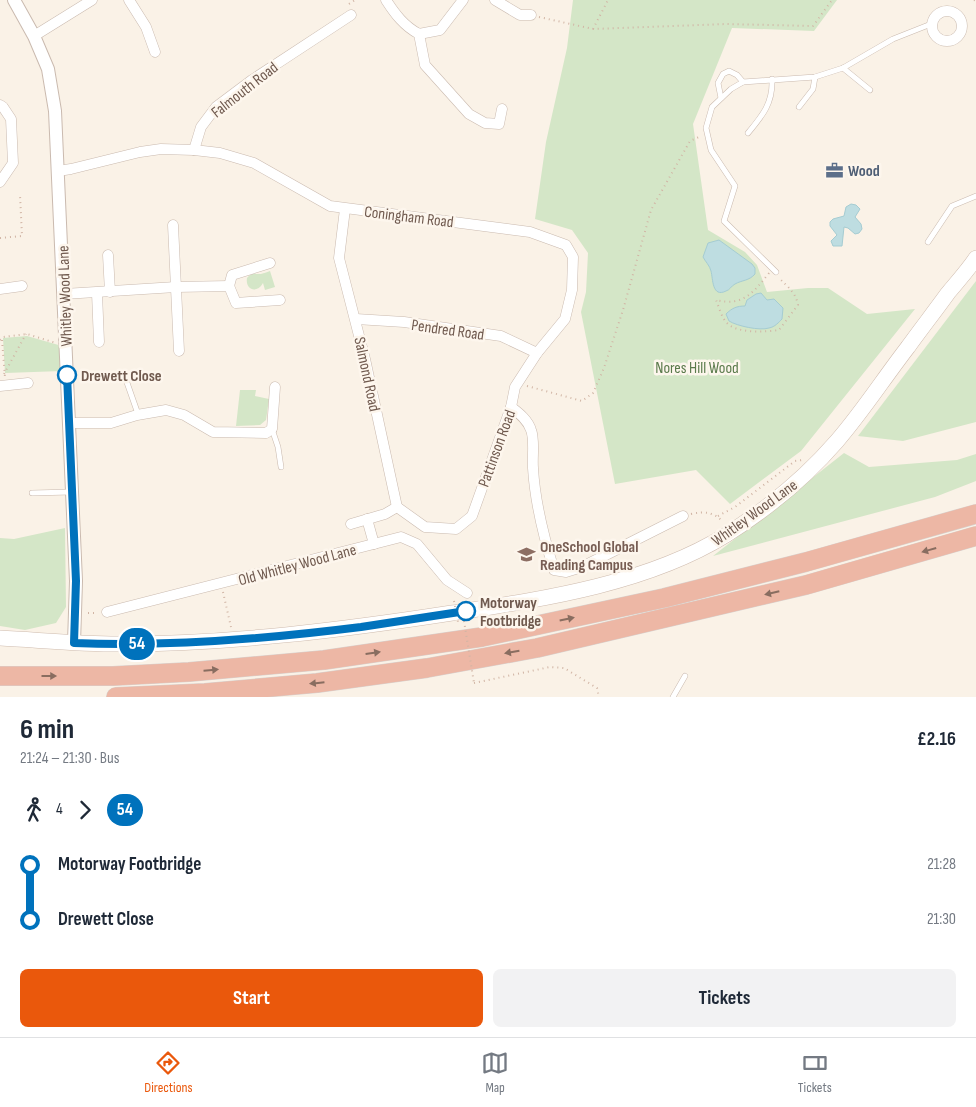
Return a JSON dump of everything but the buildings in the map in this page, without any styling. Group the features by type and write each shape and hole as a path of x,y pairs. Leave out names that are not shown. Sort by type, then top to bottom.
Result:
{"highway":[{"path":"0,676 113,676 189,672 324,660 482,637 664,598 806,562 976,514"},
{"path":"116,697 205,693 317,683 427,668 537,648 806,585 976,536"}],"main road":[{"name":"Whitley Wood Lane","path":"74,643 206,642 362,627 551,596 628,577 681,558 723,536 750,518 775,500 820,460 863,409 905,350 975,260"},
{"path":"0,638 74,643"}],"street":[{"name":"Whitley Wood Lane","path":"14,0 34,36 48,69 55,111 76,581 74,643"},
{"path":"34,36 92,0"},
{"path":"129,0 146,27 155,52"},
{"path":"386,0 409,28 419,34 440,30 463,0"},
{"path":"495,0 520,15 531,16"},
{"name":"Falmouth Road","path":"194,150 201,126 216,108 252,80 351,15"},
{"path":"419,34 425,65 468,114 485,123 499,124 502,109"},
{"path":"0,106 3,107 11,119 13,163 0,182"},
{"path":"58,170 71,169 140,152 161,149 194,150"},
{"name":"Coningham Road","path":"194,150 220,153 254,163 330,206 530,232 566,245 573,257 572,290 567,310"},
{"name":"Salmond Road","path":"345,209 340,258 356,319 397,507"},
{"path":"173,225 178,351"},
{"path":"108,255 110,292"},
{"path":"270,262 232,275 229,286 236,302 280,300"},
{"path":"0,289 22,286"},
{"path":"64,294 176,287 229,286"},
{"path":"97,293 99,342"},
{"name":"Pattinson Road","path":"397,507 425,527 456,529 472,516 518,383 537,353 565,318 567,310"},
{"name":"Pendred Road","path":"356,319 404,322 500,336 537,353"},
{"path":"3,386 28,383"},
{"path":"69,423 111,423 138,414 166,410 184,414 213,432 266,434 272,429 275,387"},
{"path":"511,407 525,418 532,430 533,470 543,531 554,570 566,572 582,567 683,516"},
{"path":"351,524 385,514 397,507"},
{"path":"367,519 374,544"},
{"name":"Old Whitley Wood Lane","path":"107,612 401,537 417,544 447,580 467,593"}],"lane":[{"path":"774,271 724,221 735,186 711,150 706,128 712,107 731,89 743,82 815,77 843,68 894,39 931,24"},
{"path":"843,68 870,90"},
{"path":"721,98 718,83 723,74 729,71 738,75 743,82"},
{"path":"799,107 813,89 815,77"},
{"path":"748,133 762,116 768,104 772,93 772,79"},
{"path":"928,242 952,206 976,196"},
{"path":"125,377 138,414"},
{"path":"272,429 278,447 281,467"},
{"path":"32,493 72,492"},
{"path":"673,697 686,676"}],"path":[{"path":"349,4 355,0"},
{"path":"593,29 608,0"},
{"path":"531,16 593,29 726,24 813,26 832,0"},
{"path":"518,383 582,401 593,393 604,368 623,310 651,210 690,142 707,133"},
{"path":"0,238 22,236 20,195"},
{"path":"774,271 779,279 797,297 798,306 779,330 763,332 740,330 727,323 716,300 726,303 743,300 774,271"},
{"path":"3,386 4,374 1,340 3,337 27,334 57,344 66,342"},
{"path":"4,374 27,334"},
{"path":"683,516 700,512 718,516 735,507 795,461 803,460"},
{"path":"221,584 232,634"},
{"path":"454,602 458,622"},
{"path":"464,621 474,683 550,667 564,668 597,688 599,697"}],"green space":[{"name":"Nores Hill Wood","path":"573,0 837,0 814,31 732,28 693,124 708,230 745,252 757,265 767,292 828,288 867,314 915,309 801,451 730,504 696,470 615,484 581,312 586,292 588,253 572,230 535,219 546,142 567,48"},
{"path":"270,271 275,287 265,290 263,283 258,289 250,288 247,278 250,275"},
{"path":"976,281 976,422 903,441 858,436"},
{"path":"27,336 62,346 62,371 5,373 3,338"},
{"path":"240,390 256,390 255,396 269,399 266,420 260,425 236,426"},
{"path":"844,453 869,467 957,460 976,454 976,481 935,497 713,556"},
{"path":"65,528 66,607 56,623 25,630 0,626 0,538 14,539"}],"water":[{"path":"851,204 856,205 860,209 855,217 861,224 862,229 859,233 855,234 844,227 842,246 833,246 831,241 837,235 830,226 830,222 833,219 844,216 846,207"},
{"path":"719,240 755,268 753,276 721,292 718,292 714,287 710,269 703,257 708,243"},
{"path":"761,293 767,300 774,299 783,308 782,319 777,324 760,329 729,321 726,314 728,312 740,306 745,306 747,300"}],"bus line":[{"name":"54","path":"67,375 76,581 74,643 159,644 256,638 362,627 466,611"}],"place":[{"name":"Wood","path":"834,170"},
{"name":"Drewett Close","path":"67,375"},
{"name":"OneSchool Global Reading Campus","path":"526,555"},
{"name":"Motorway Footbridge","path":"466,611"}]}
